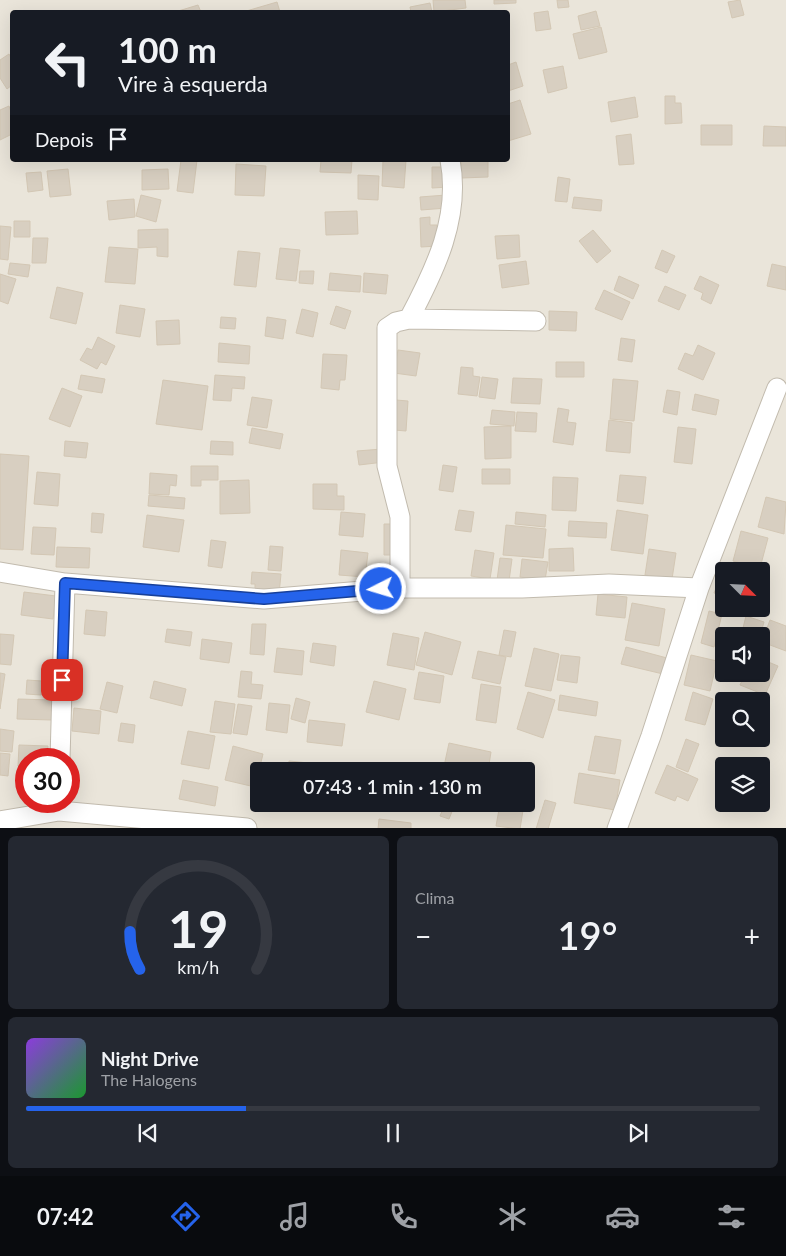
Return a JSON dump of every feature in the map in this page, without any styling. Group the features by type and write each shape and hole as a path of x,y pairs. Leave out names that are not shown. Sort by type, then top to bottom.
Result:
{"street":[{"path":"409,319 435,270 451,215 454,180 450,162"},
{"path":"400,588 400,517 387,466 387,328 396,322 409,319 536,321"},
{"path":"618,828 651,736 699,588 777,388"},
{"path":"0,572 65,583 264,599 400,588 522,588 609,584 699,588"},
{"path":"60,748 65,583"},
{"path":"80,808 247,828"},
{"path":"0,821 31,813"}],"shaded area":[{"path":"0,0 786,0 786,828 0,828"}],"building":[{"path":"433,0 465,0 466,8 434,10"},
{"path":"494,0 516,0 516,3 494,4"},
{"path":"557,0 568,0 569,7 558,8"},
{"path":"740,0 744,15 732,18 728,2"},
{"path":"277,2 279,10 250,10"},
{"path":"430,3 432,10 411,10 410,7"},
{"path":"198,5 200,10 182,10"},
{"path":"548,11 551,29 536,31 534,13"},
{"path":"596,11 600,26 581,30 578,16"},
{"path":"601,27 607,52 579,59 573,34"},
{"path":"9,54 10,87 7,89 0,78 0,60"},
{"path":"516,62 523,86 510,90 510,64"},
{"path":"563,66 567,88 548,93 543,70"},
{"path":"665,96 675,96 675,103 681,103 682,123 665,124"},
{"path":"635,97 638,117 611,122 608,102"},
{"path":"520,100 531,134 510,140 510,103"},
{"path":"9,106 10,109 10,135 0,140 0,110"},
{"path":"701,125 732,125 732,145 701,145"},
{"path":"764,126 786,127 786,146 763,146"},
{"path":"631,134 634,164 619,165 616,136"},
{"path":"181,162 197,162 193,193 177,191"},
{"path":"321,162 352,162 351,173 320,172"},
{"path":"383,162 406,162 404,188 382,186"},
{"path":"461,162 488,162 488,177 461,178"},
{"path":"236,164 266,166 264,196 235,195"},
{"path":"432,167 448,167 449,187 432,188"},
{"path":"68,169 71,195 50,197 47,171"},
{"path":"168,169 169,189 142,190 142,170"},
{"path":"41,172 43,190 28,192 26,173"},
{"path":"358,175 379,176 378,200 358,199"},
{"path":"558,177 570,179 567,202 555,201"},
{"path":"141,195 161,200 156,222 136,216"},
{"path":"446,195 447,208 421,210 420,197"},
{"path":"574,197 602,200 601,211 572,208"},
{"path":"134,199 135,217 109,220 107,201"},
{"path":"357,211 358,234 326,235 325,212"},
{"path":"430,217 430,225 437,225 438,246 421,247 420,218"},
{"path":"14,221 30,221 30,237 14,237"},
{"path":"0,226 11,227 8,260 0,259"},
{"path":"168,229 168,257 157,256 157,247 138,248 138,230"},
{"path":"593,230 611,251 597,263 579,241"},
{"path":"519,235 520,257 497,259 495,236"},
{"path":"33,238 48,238 46,263 32,263"},
{"path":"109,247 138,249 135,284 105,282"},
{"path":"280,248 300,250 296,281 276,279"},
{"path":"662,250 675,256 667,273 655,268"},
{"path":"238,251 260,253 256,287 234,285"},
{"path":"526,261 529,284 502,288 499,265"},
{"path":"10,263 30,265 28,277 8,274"},
{"path":"772,264 786,267 786,290 767,286"},
{"path":"300,271 314,271 313,284 299,283"},
{"path":"330,273 361,276 360,292 328,290"},
{"path":"364,273 388,275 386,294 363,292"},
{"path":"0,274 16,279 8,304 0,301"},
{"path":"619,276 639,285 633,299 614,290"},
{"path":"700,276 719,285 711,304 701,299 703,293 694,289"},
{"path":"665,286 686,295 679,310 658,301"},
{"path":"57,287 83,293 76,324 50,318"},
{"path":"604,290 630,302 622,320 595,309"},
{"path":"120,305 145,309 140,337 116,333"},
{"path":"336,306 351,311 345,329 330,324"},
{"path":"302,309 318,313 313,337 296,333"},
{"path":"549,311 577,312 576,331 549,330"},
{"path":"221,317 236,318 235,329 220,328"},
{"path":"267,317 286,320 283,339 265,336"},
{"path":"179,320 180,344 157,345 156,321"},
{"path":"98,337 115,346 106,365 101,362 97,369 80,360 87,348 92,350"},
{"path":"621,338 635,340 632,362 618,360"},
{"path":"219,343 250,346 249,364 218,362"},
{"path":"698,345 715,353 703,380 678,369 685,353 693,356"},
{"path":"398,350 420,353 416,376 394,373"},
{"path":"323,354 347,355 345,380 340,380 339,390 321,388"},
{"path":"556,362 584,362 584,377 556,377"},
{"path":"461,367 473,368 473,376 480,377 477,396 458,394"},
{"path":"81,375 105,379 102,393 78,389"},
{"path":"215,375 245,377 244,389 232,388 231,401 213,400"},
{"path":"482,377 498,379 495,399 479,397"},
{"path":"513,378 542,379 540,404 511,403"},
{"path":"613,379 638,381 634,421 610,419"},
{"path":"163,380 208,386 202,430 156,424"},
{"path":"62,388 82,396 70,427 49,419"},
{"path":"667,390 680,392 677,415 663,412"},
{"path":"695,394 719,400 716,415 692,410"},
{"path":"252,397 272,400 267,428 247,425"},
{"path":"396,400 408,401 406,431 394,430"},
{"path":"558,408 569,410 567,422 576,423 573,445 553,442"},
{"path":"492,410 515,412 514,426 490,424"},
{"path":"517,412 537,413 536,432 515,431"},
{"path":"609,420 632,423 630,453 606,451"},
{"path":"511,426 511,458 485,459 484,427"},
{"path":"678,427 696,429 692,464 674,462"},
{"path":"252,428 283,434 280,449 249,443"},
{"path":"65,441 88,443 86,458 64,456"},
{"path":"211,441 233,442 233,455 210,454"},
{"path":"382,449 384,462 359,465 357,451"},
{"path":"0,454 29,456 23,550 0,549"},
{"path":"443,465 457,467 453,492 439,490"},
{"path":"191,466 218,466 218,480 201,480 201,486 191,486"},
{"path":"482,469 510,469 510,484 482,484"},
{"path":"37,472 60,474 58,506 34,504"},
{"path":"150,473 177,475 176,486 170,485 169,495 149,494"},
{"path":"620,475 646,477 643,504 617,501"},
{"path":"553,477 578,478 576,511 552,510"},
{"path":"249,480 250,513 220,514 220,481"},
{"path":"313,484 337,484 337,496 344,496 344,510 313,509"},
{"path":"149,495 185,498 184,509 148,506"},
{"path":"766,497 786,502 784,534 758,527"},
{"path":"459,510 474,512 471,532 455,530"},
{"path":"617,510 648,515 643,554 611,550"},
{"path":"341,512 365,514 363,537 339,535"},
{"path":"516,512 546,515 545,527 515,524"},
{"path":"92,513 104,514 102,533 91,532"},
{"path":"147,515 184,520 179,552 143,547"},
{"path":"569,521 607,523 606,538 568,536"},
{"path":"384,524 397,524 397,555 384,555"},
{"path":"506,525 546,529 543,558 503,555"},
{"path":"33,527 56,528 54,555 31,554"},
{"path":"741,531 768,538 762,562 733,561"},
{"path":"211,540 226,542 222,568 208,566"},
{"path":"270,546 283,547 281,571 268,570"},
{"path":"57,547 90,548 89,568 56,567"},
{"path":"573,548 574,571 549,571 549,549"},
{"path":"649,549 676,553 672,579 645,575"},
{"path":"341,550 368,553 365,577 339,575"},
{"path":"475,550 494,553 490,579 471,576"},
{"path":"500,558 512,559 509,581 497,580"},
{"path":"522,559 548,562 545,580 520,577"},
{"path":"252,572 281,574 279,594 255,593 255,584 251,584"},
{"path":"24,592 56,596 53,619 21,615"},
{"path":"598,594 627,597 625,618 596,615"},
{"path":"632,603 665,609 659,646 625,640"},
{"path":"86,610 107,612 105,636 84,634"},
{"path":"709,611 715,612 715,618 721,618 719,627 715,627 714,647 701,643"},
{"path":"746,618 764,622 763,627 743,627"},
{"path":"770,620 786,626 786,651 770,645 770,627 767,627"},
{"path":"252,624 266,624 264,655 250,654"},
{"path":"167,629 192,632 190,646 165,642"},
{"path":"504,630 516,632 511,657 499,655"},
{"path":"425,632 461,642 452,675 416,665"},
{"path":"393,633 419,638 414,670 387,665"},
{"path":"0,634 14,635 11,665 0,664"},
{"path":"202,639 232,643 229,663 200,659"},
{"path":"313,643 336,646 334,666 310,662"},
{"path":"626,647 667,658 663,674 621,664"},
{"path":"277,648 304,651 302,675 274,672"},
{"path":"534,648 559,654 551,691 525,686"},
{"path":"478,651 506,657 500,684 472,678"},
{"path":"561,655 580,657 577,683 557,680"},
{"path":"691,655 715,661 710,691 684,685"},
{"path":"770,663 778,666 766,692 758,692 740,685 741,682 770,682"},
{"path":"241,671 252,672 251,684 263,685 261,699 238,697"},
{"path":"419,672 444,676 440,703 414,699"},
{"path":"0,673 5,674 0,709"},
{"path":"27,680 42,681 41,695 26,694"},
{"path":"154,681 186,689 182,706 150,698"},
{"path":"374,681 406,689 399,720 366,712"},
{"path":"107,682 123,686 117,713 100,709"},
{"path":"481,684 501,687 496,723 476,720"},
{"path":"528,692 555,700 543,738 517,729"},
{"path":"693,692 713,699 705,725 685,720"},
{"path":"560,695 598,702 596,716 558,710"},
{"path":"296,698 310,702 305,723 291,719"},
{"path":"18,699 52,700 52,720 17,719"},
{"path":"215,701 235,704 231,734 210,732"},
{"path":"269,703 290,705 287,733 266,730"},
{"path":"238,704 252,706 247,735 233,733"},
{"path":"74,708 101,711 99,734 72,731"},
{"path":"309,720 345,724 342,746 307,742"},
{"path":"121,723 135,725 133,743 118,741"},
{"path":"0,729 14,731 12,752 0,751"},
{"path":"188,731 215,736 209,769 181,764"},
{"path":"595,736 621,740 615,774 588,770"},
{"path":"686,739 699,744 688,772 676,767"},
{"path":"449,743 491,752 489,762 445,762"},
{"path":"19,745 48,746 48,748 19,748"},
{"path":"233,746 263,754 261,762 250,762 250,786 225,780"},
{"path":"0,753 10,754 8,776 0,775"},
{"path":"667,765 698,779 688,801 677,796 675,801 655,793"},
{"path":"579,773 620,780 615,810 574,803"},
{"path":"183,780 218,787 215,806 179,799"},
{"path":"545,800 556,803 548,828 536,828"},
{"path":"442,812 452,812 449,819 440,816"},
{"path":"499,812 523,812 520,828 496,826"},
{"path":"379,819 411,823 411,828 378,828"}],"route":[{"path":"62,680 65,583 264,599 381,589"}]}
